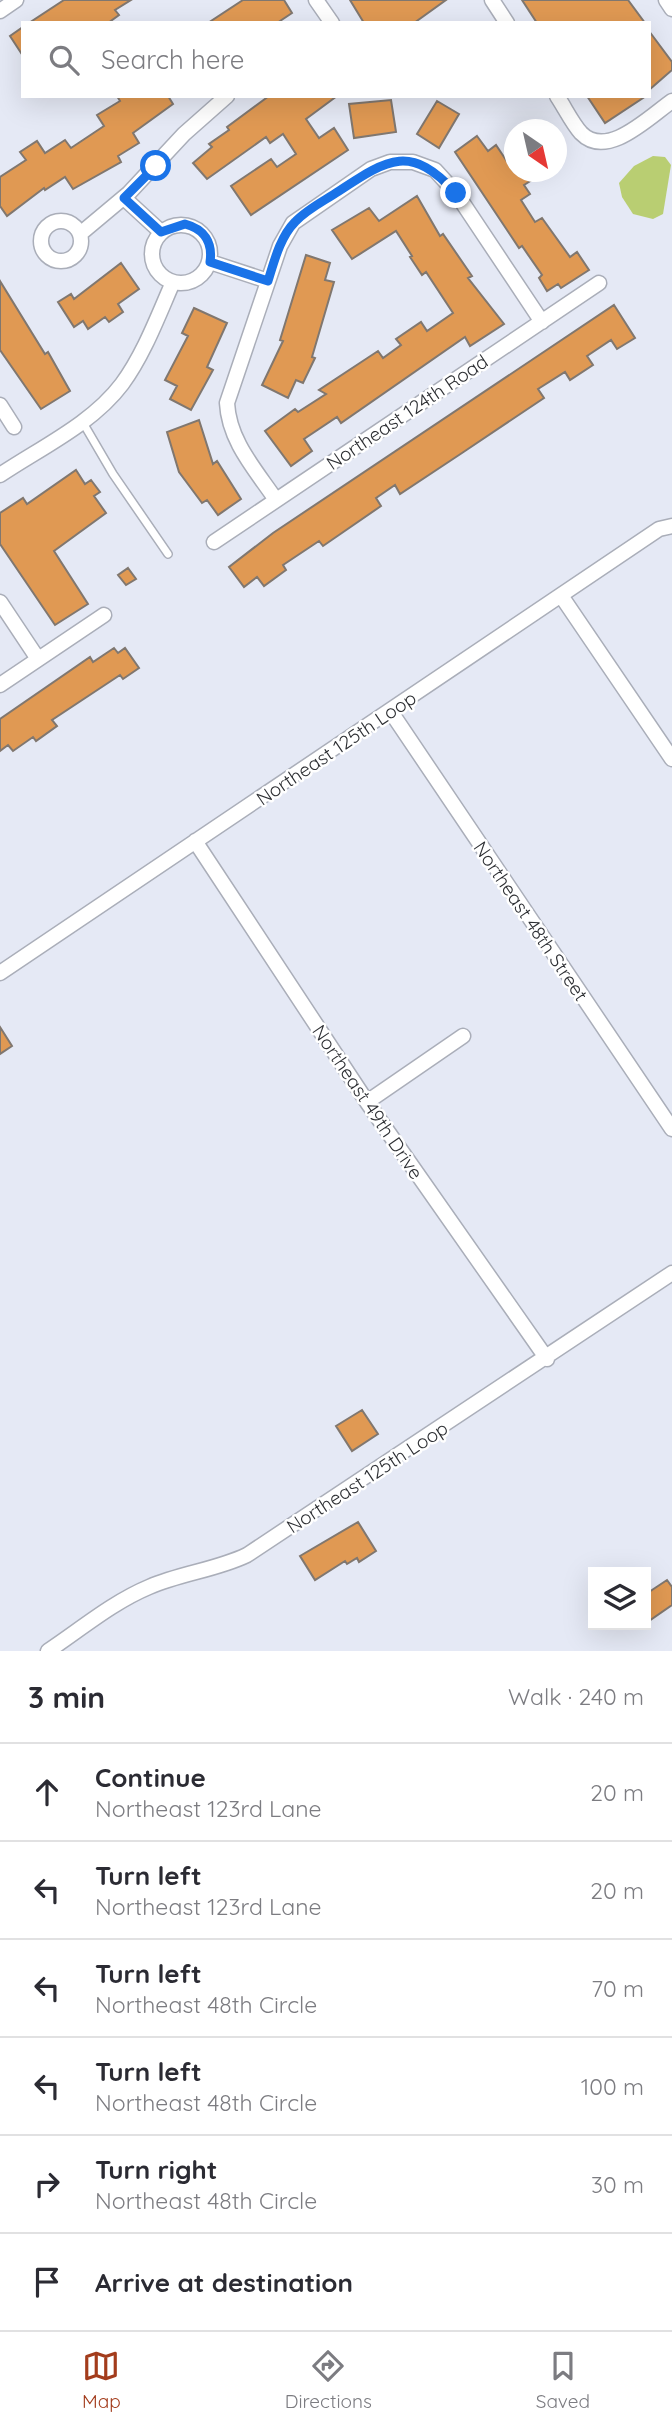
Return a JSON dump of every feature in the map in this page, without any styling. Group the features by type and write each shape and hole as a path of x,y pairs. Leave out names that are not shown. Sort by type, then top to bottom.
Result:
{"street":[{"path":"0,11 16,0"},
{"path":"316,0 330,21"},
{"path":"492,0 507,21"},
{"path":"666,0 672,9"},
{"path":"80,234 124,198 184,134 225,98"},
{"path":"558,98 582,135 601,144 613,142 672,102"},
{"path":"276,500 234,438 228,422 227,403 280,246 293,223 371,169 390,162 413,162 435,170 456,193 541,322"},
{"path":"124,198 161,232"},
{"path":"176,225 193,226 210,245 210,262 200,277 191,281 173,282 159,272 152,256 152,247 161,232 176,225"},
{"path":"210,262 268,281"},
{"path":"0,475 99,408 122,384 147,342 173,282"},
{"name":"Northeast 124th Road","path":"214,542 599,283"},
{"path":"0,405 15,427"},
{"name":"Northeast 125th Loop","path":"0,973 562,597 659,529 672,526"},
{"path":"562,597 672,759"},
{"path":"0,602 38,659"},
{"path":"0,685 104,615"},
{"name":"Northeast 48th Street","path":"391,712 672,1129"},
{"name":"Northeast 49th Drive","path":"195,841 367,1102 547,1359"},
{"path":"367,1102 463,1036"},
{"name":"Northeast 125th Loop","path":"48,1651 133,1594 162,1582 223,1567 247,1555 547,1359 672,1273"}],"lane":[{"path":"81,421 113,474 168,554"}],"green space":[{"path":"653,156 665,157 671,165 663,214 653,219 633,214 622,197 619,183 634,166"}],"building":[{"path":"64,0 131,0 115,10 119,15 111,21 32,21"},
{"path":"243,0 284,0 292,13 280,21 211,21"},
{"path":"350,0 446,0 417,21 363,21"},
{"path":"522,0 628,0 644,21 536,21"},
{"path":"21,28 21,53 10,36"},
{"path":"651,34 672,62 672,70 651,88"},
{"path":"118,98 169,98 173,104 133,133 139,143 118,156 121,162 73,189 65,177 45,190 44,188 7,216 0,206 0,177 26,160 20,152 37,141 45,153 65,140 71,148 104,126 97,115 120,101"},
{"path":"266,98 334,98 306,119 319,138 334,128 348,150 251,215 231,186 271,159 277,167 296,154 283,134 270,143 266,137 207,179 193,163 212,147 209,144 229,130 227,127"},
{"path":"588,98 643,98 605,123"},
{"path":"391,100 396,132 354,138 349,104"},
{"path":"437,101 459,114 439,148 417,134"},
{"path":"477,136 488,151 496,145 504,157 504,182 529,182 524,185 530,194 521,200 535,222 542,218 570,257 577,252 589,270 561,288 558,284 547,291 539,278 542,275 522,246 519,248 455,152"},
{"path":"417,196 440,236 443,234 472,276 468,278 504,324 470,346 465,337 341,423 337,417 304,439 312,451 291,466 265,431 295,409 298,412 326,394 319,390 378,351 383,358 401,345 396,339 421,322 427,331 453,313 426,272 422,275 396,231 352,259 332,230 369,208 379,221"},
{"path":"306,255 330,263 325,280 334,282 312,357 315,358 303,383 296,380 288,398 262,385 283,341 280,340"},
{"path":"121,263 139,289 118,304 123,312 109,322 105,317 88,329 83,321 74,327 58,302 71,294 74,299"},
{"path":"0,281 45,354 48,352 70,391 41,409 0,350"},
{"path":"614,305 635,338 617,349 611,340 587,356 593,365 570,380 565,372 538,389 544,398 400,494 395,485 376,498 381,506 323,546 319,541 283,565 286,570 264,586 257,577 244,587 229,567 273,533"},
{"path":"194,308 227,323 207,367 213,370 191,410 170,399 177,386 165,380 188,336 182,333"},
{"path":"199,420 213,464 217,461 241,499 218,515 207,500 202,503 179,472 167,432"},
{"path":"76,470 85,484 91,480 100,492 94,496 106,513 54,551 88,604 55,625 0,544 0,513 23,498 27,504"},
{"path":"128,568 136,579 126,585 118,575"},
{"path":"114,648 118,653 125,648 139,668 123,679 120,675 52,720 57,726 36,741 33,737 13,751 8,745 0,751 0,719 90,657 93,662"},
{"path":"0,1027 12,1046 0,1054"},
{"path":"362,1410 378,1434 352,1451 336,1426"},
{"path":"358,1522 376,1551 359,1562 357,1558 347,1564 345,1561 315,1580 300,1556"},
{"path":"667,1580 672,1587 672,1605 651,1620 651,1591"}],"route":[{"path":"156,166 124,198 161,232 168,227 185,224 200,231 210,245 210,262 268,281 280,246 293,223 371,169 390,162 413,162 435,170 456,193"}]}
